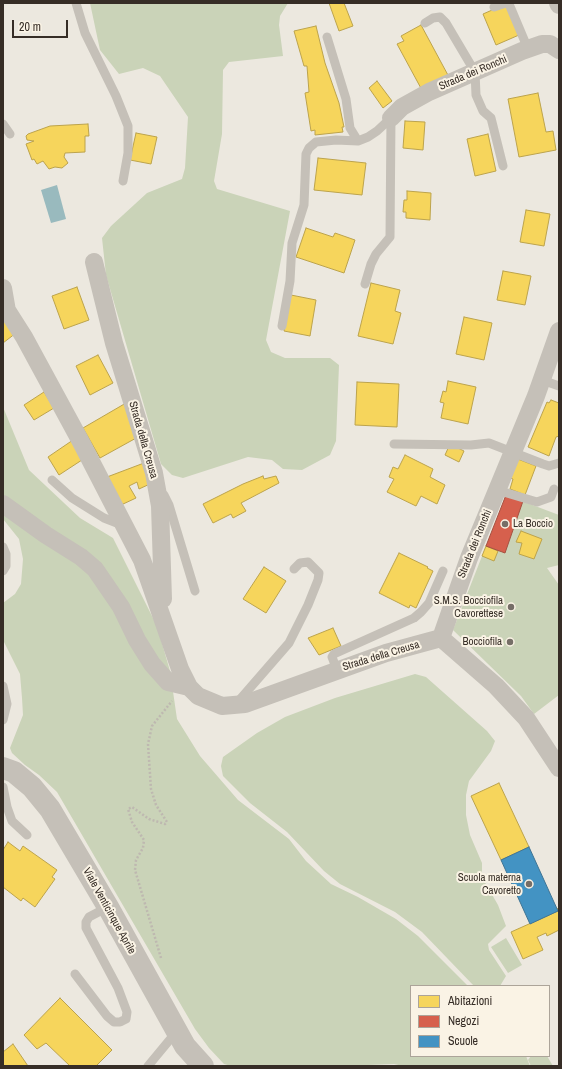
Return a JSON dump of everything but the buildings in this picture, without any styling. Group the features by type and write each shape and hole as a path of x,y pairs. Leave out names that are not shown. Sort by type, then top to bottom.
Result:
{"street":[{"name":"Strada dei Ronchi","path":"391,118 402,107 429,92 528,49 542,44 550,44 559,50"},
{"name":"Strada della Creusa","path":"94,262 114,343 154,473 158,492 160,506 164,622"},
{"name":"Strada della Creusa","path":"3,288 5,308 24,337 81,442 125,526 150,578 180,669 189,687"},
{"name":"Strada dei Ronchi","path":"441,638 469,558 542,380 559,331"},
{"name":"Strada della Creusa","path":"3,504 46,535 81,557 95,569 121,607 137,640 152,664 168,682 189,687 209,702 222,706 245,704 386,653 441,638"},
{"path":"441,638 496,686 526,718 559,768"},
{"name":"Viale Venticinque Aprile","path":"3,768 14,772 32,787 50,809 108,907 176,1031 185,1046 203,1066"}],"lane":[{"path":"76,3 85,33 116,96 128,126 128,153 123,181"},
{"path":"494,8 506,3 509,4 528,49"},
{"path":"425,23 433,18 440,17 446,23 475,72 476,95 483,111 491,118 503,166"},
{"path":"327,37 346,99 350,128 358,141"},
{"path":"282,326 290,281 292,243 304,205 306,154 309,148 316,142 336,140 358,141 377,131 391,118"},
{"path":"365,284 371,264 376,254 390,237 391,118"},
{"path":"3,124 10,134"},
{"path":"542,380 559,386"},
{"path":"394,444 489,443 549,466 559,463"},
{"path":"52,480 72,498 104,518 125,526"},
{"path":"497,490 537,502 551,497 554,489"},
{"path":"158,492 163,494 169,505 195,591"},
{"path":"3,547 6,554 6,566 3,571"},
{"path":"234,706 289,643 308,605 318,580 319,573 308,562 300,563 294,568"},
{"path":"337,670 333,662 334,654 401,624 421,612 429,604 443,571"},
{"path":"3,686 7,704 3,720"},
{"path":"3,787 7,807 12,821 26,835"},
{"path":"74,974 107,1016 114,1022 120,1022 126,1019 127,1012 118,988 86,928 86,922 89,917 108,907"},
{"path":"148,1066 176,1031"}],"path":[{"path":"162,960 135,870 136,860 143,848 144,840 132,822 128,809 132,807 149,819 165,824 167,822 156,806 151,788 148,744 152,726 179,691 189,687"}],"green space":[{"path":"90,3 288,3 280,16 279,25 283,56 229,62 223,70 222,134 214,181 217,189 290,211 266,340 271,352 285,358 330,358 339,365 336,441 330,455 302,470 283,469 272,460 248,457 183,478 172,475 161,464 106,275 102,238 111,226 147,193 182,179 185,168 188,117 160,76 143,68 119,74 100,50"},
{"path":"3,407 29,470 80,518 113,538 157,626 170,671 177,719 200,756 238,800 289,839 306,861 331,884 358,897 396,919 418,936 467,985 410,985 410,1057 526,1057 530,1066 403,1066 394,1064 342,1066 231,1066 224,1064 209,1048 195,1029 57,792 12,753 10,748 23,715 20,674 3,640 3,603 15,594 21,584 23,559 19,539 3,519"},
{"name":"S.M.S. Bocciofila Cavorettese","path":"506,495 559,515 559,565 547,568 559,585 559,695 534,714 521,696 453,630"},
{"path":"415,674 426,677 487,731 495,741 491,751 469,781 466,795 466,815 470,835 482,863 482,877 498,905 506,926 488,944 489,950 506,976 501,985 473,985 422,932 395,912 340,884 324,871 287,832 250,803 223,776 221,766 223,757 257,733 285,717 335,698"},
{"path":"506,938 522,965 508,973 491,947"},
{"path":"530,1057 548,1057 553,1066 531,1066 528,1060"}],"water":[{"path":"57,185 66,219 51,223 41,190"}],"place":[{"name":"La Boccio","path":"505,524"},
{"name":"S.M.S. Bocciofila Cavorettese","path":"511,607"},
{"name":"Bocciofila","path":"510,642"},
{"name":"Scuola materna Cavoretto","path":"529,884"}]}
